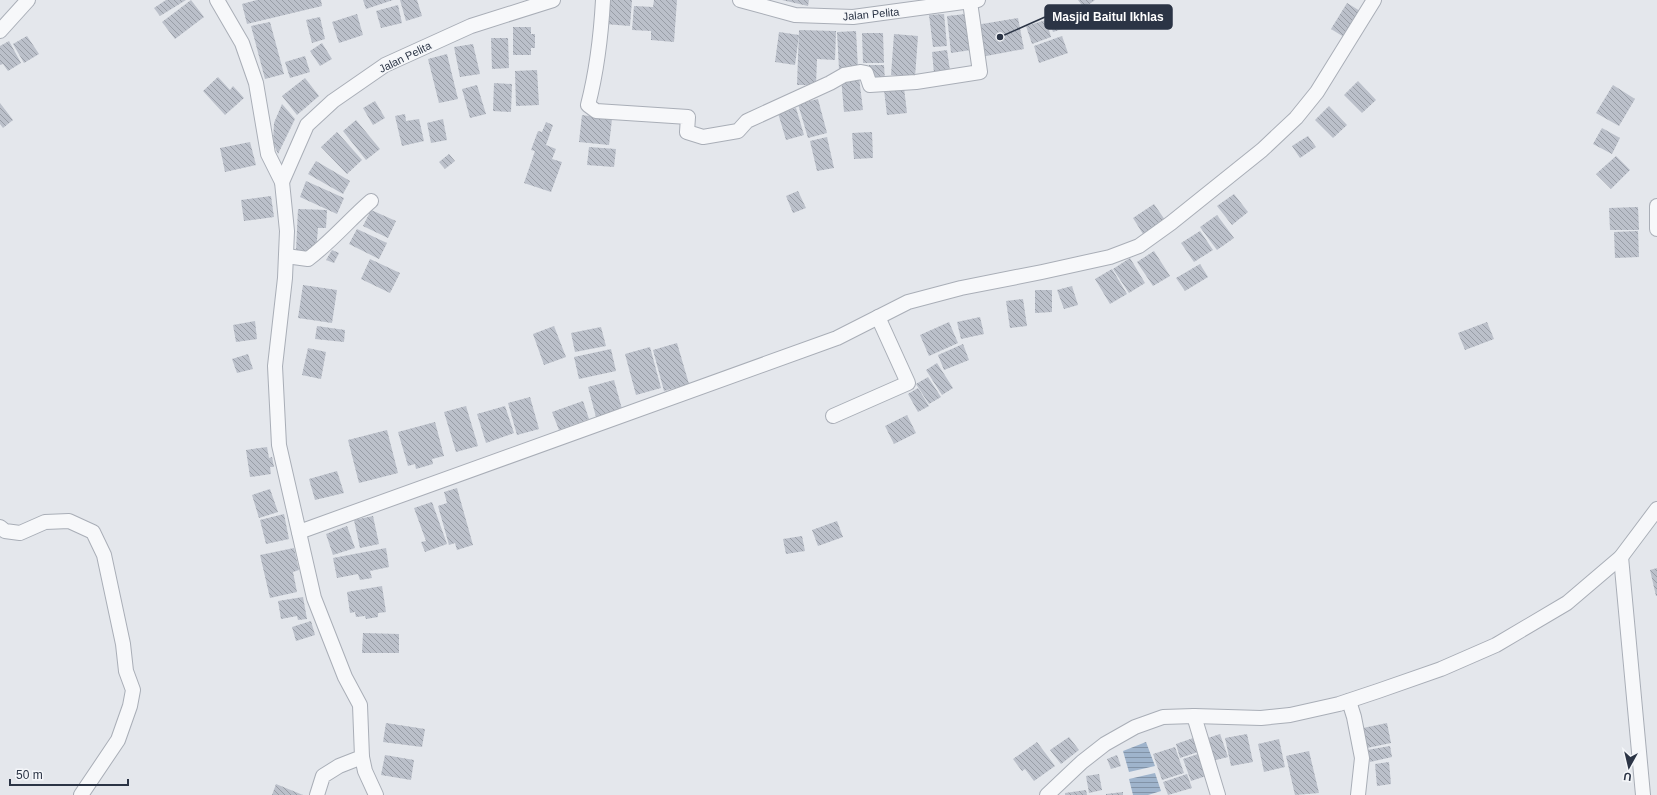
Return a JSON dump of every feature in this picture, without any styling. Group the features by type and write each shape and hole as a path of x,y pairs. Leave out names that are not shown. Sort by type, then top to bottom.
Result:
{"street":[{"path":"0,31 28,0"},
{"path":"217,0 242,43 256,83 268,154 282,182 287,231 286,256 275,366 279,445 314,598 345,677 360,705 362,757 365,771 376,795"},
{"name":"Jalan Pelita","path":"282,182 307,125 333,101 379,69 471,26 553,0"},
{"path":"603,0 601,33 594,79 588,105 596,111 688,117 687,132 703,137 738,131 747,121 830,83 844,75 861,72 866,73 870,85 876,85 916,82 980,72 975,1"},
{"name":"Jalan Pelita","path":"740,0 795,14 853,17 975,1"},
{"path":"300,532 837,338 908,302 961,288 1110,257 1139,246 1171,223 1262,150 1296,118 1317,92 1374,0"},
{"path":"286,256 308,260 322,248 346,222 371,201"},
{"path":"1657,206 1657,229"},
{"path":"832,416 908,383 878,317"},
{"path":"1047,795 1082,762 1105,744 1135,727 1163,717 1194,716 1261,718 1290,715 1349,701 1441,669 1496,644 1567,603 1621,557 1657,509"},
{"path":"0,527 5,532 20,533 45,522 69,521 93,532 104,555 123,644 126,671 133,690 130,706 118,740 81,795"},
{"path":"1621,557 1643,795"},
{"path":"1349,701 1354,717 1362,758 1358,795"},
{"path":"1194,716 1218,795"},
{"path":"317,795 323,776 339,766 362,757"}],"water":[{"path":"1146,742 1155,766 1129,772 1123,751"},
{"path":"1155,773 1161,791 1148,795 1133,795 1129,779"}],"building":[{"path":"166,0 186,0 160,16 154,8"},
{"path":"191,0 204,17 175,39 162,22"},
{"path":"257,0 321,0 322,6 247,24 242,4"},
{"path":"363,0 393,0 366,9"},
{"path":"400,0 417,0 422,16 406,21"},
{"path":"607,0 632,0 630,26 605,24"},
{"path":"654,0 677,0 674,42 651,40 651,31 632,30 634,6 653,7"},
{"path":"782,0 809,0 808,6"},
{"path":"1078,0 1095,0 1084,8"},
{"path":"1347,3 1360,11 1344,37 1331,29"},
{"path":"398,5 402,23 381,28 376,11"},
{"path":"1068,5 1074,25 1053,32 1046,12"},
{"path":"357,14 363,35 339,43 332,22"},
{"path":"944,14 947,46 933,47 929,15"},
{"path":"966,14 971,50 951,53 947,16"},
{"path":"320,17 325,39 312,43 306,20"},
{"path":"1018,18 1024,49 981,57 976,25"},
{"path":"1046,20 1051,37 1032,44 1026,26"},
{"path":"270,22 284,74 265,79 251,26"},
{"path":"513,27 531,27 531,34 535,34 535,48 531,48 531,55 513,55"},
{"path":"799,30 836,31 835,60 817,59 816,85 797,85"},
{"path":"856,31 858,69 839,69 837,32"},
{"path":"779,32 799,35 795,65 775,62"},
{"path":"862,33 883,33 884,63 863,63"},
{"path":"894,34 918,36 915,77 891,75"},
{"path":"27,36 39,54 24,63 13,44"},
{"path":"1062,36 1068,53 1039,63 1034,46"},
{"path":"491,38 508,38 509,68 492,69"},
{"path":"9,41 21,63 8,71 3,64 0,65 0,46"},
{"path":"322,43 332,59 320,66 310,51"},
{"path":"473,44 480,74 460,77 454,47"},
{"path":"947,50 950,71 934,73 932,52"},
{"path":"447,54 458,99 439,103 428,59"},
{"path":"305,56 310,72 290,78 285,62"},
{"path":"869,65 884,65 885,81 869,81"},
{"path":"537,70 539,105 516,106 515,71"},
{"path":"218,77 230,90 233,86 244,98 225,115 203,91"},
{"path":"859,77 863,110 844,112 841,78"},
{"path":"305,78 319,96 297,115 282,96"},
{"path":"1358,81 1376,100 1362,113 1344,95"},
{"path":"494,83 512,84 511,112 493,111"},
{"path":"477,85 486,114 470,118 462,89"},
{"path":"1613,85 1635,99 1619,126 1596,113"},
{"path":"904,88 907,113 887,115 884,90"},
{"path":"818,99 827,133 808,138 798,104"},
{"path":"375,101 385,118 373,125 363,108"},
{"path":"0,103 13,120 3,128 0,124"},
{"path":"282,104 295,119 278,154 273,142 274,123"},
{"path":"1329,106 1347,125 1333,138 1315,120"},
{"path":"796,108 804,135 786,140 778,113"},
{"path":"405,114 406,121 419,119 424,141 402,146 395,116"},
{"path":"582,115 612,119 609,145 579,142"},
{"path":"443,119 447,140 431,143 427,123"},
{"path":"356,120 380,149 366,160 343,131"},
{"path":"546,122 553,125 546,145 556,149 552,159 562,162 551,192 524,183 535,151 531,150 538,131 542,132"},
{"path":"1602,128 1620,138 1612,154 1593,144"},
{"path":"337,132 362,160 347,174 321,147"},
{"path":"872,132 873,158 854,159 852,133"},
{"path":"1308,136 1316,147 1300,158 1292,146"},
{"path":"827,137 834,168 817,171 810,141"},
{"path":"250,142 256,165 225,172 220,148"},
{"path":"589,147 616,149 614,167 587,165"},
{"path":"449,154 455,161 445,169 439,162"},
{"path":"1616,156 1630,170 1611,189 1596,174"},
{"path":"316,161 350,181 343,194 308,174"},
{"path":"306,181 344,198 337,214 300,197"},
{"path":"798,191 806,208 793,213 786,196"},
{"path":"1234,194 1248,212 1232,225 1217,206"},
{"path":"271,196 274,217 244,221 241,200"},
{"path":"1154,204 1165,220 1143,234 1133,218"},
{"path":"1638,207 1639,230 1610,230 1609,208"},
{"path":"298,209 327,210 326,228 318,228 316,252 296,251"},
{"path":"371,210 396,221 388,238 363,226"},
{"path":"1217,215 1234,238 1217,250 1200,227"},
{"path":"357,229 387,243 379,259 349,244"},
{"path":"1200,231 1213,250 1194,262 1181,243"},
{"path":"1638,231 1639,257 1615,258 1614,232"},
{"path":"332,250 339,253 334,263 326,260"},
{"path":"1154,251 1170,276 1153,286 1137,262"},
{"path":"1130,258 1145,283 1129,293 1113,269"},
{"path":"370,259 400,273 390,293 361,279"},
{"path":"1200,264 1208,277 1185,291 1176,278"},
{"path":"1112,269 1127,294 1110,304 1095,279"},
{"path":"303,285 337,290 332,323 298,318"},
{"path":"1072,286 1078,305 1064,309 1057,290"},
{"path":"1035,290 1052,290 1052,312 1035,313"},
{"path":"1023,299 1027,326 1010,328 1006,301"},
{"path":"980,317 984,334 961,339 957,322"},
{"path":"255,321 257,339 236,342 233,325"},
{"path":"949,322 958,343 929,356 920,335"},
{"path":"1487,322 1494,339 1465,350 1458,333"},
{"path":"317,326 345,330 344,342 315,339"},
{"path":"554,326 566,357 544,365 533,334"},
{"path":"601,327 606,346 575,352 571,333"},
{"path":"677,343 689,384 664,391 653,350"},
{"path":"963,344 969,360 944,370 938,355"},
{"path":"650,347 661,388 636,395 625,354"},
{"path":"308,348 326,352 321,379 302,375"},
{"path":"611,349 616,371 579,379 574,357"},
{"path":"248,354 253,369 237,373 232,359"},
{"path":"937,363 953,388 942,395 926,370"},
{"path":"928,377 941,397 929,404 916,384"},
{"path":"614,380 622,409 596,417 588,387"},
{"path":"918,388 929,406 918,412 908,394"},
{"path":"530,397 539,429 517,435 508,403"},
{"path":"583,401 589,419 559,430 552,412"},
{"path":"466,406 478,446 456,452 444,412"},
{"path":"505,406 514,433 486,443 477,414"},
{"path":"907,415 916,433 894,444 885,426"},
{"path":"435,422 444,456 432,459 433,464 416,469 415,464 408,466 398,432"},
{"path":"387,430 398,473 359,483 348,440"},
{"path":"267,447 269,458 272,457 274,467 270,467 271,474 250,477 246,450"},
{"path":"337,471 344,493 315,500 309,479"},
{"path":"457,488 473,545 457,550 455,543 449,545 438,506 447,503 444,492"},
{"path":"270,489 278,512 259,518 252,495"},
{"path":"432,502 447,544 425,552 421,542 426,541 414,508"},
{"path":"284,514 289,539 266,544 260,520"},
{"path":"373,516 379,544 360,548 354,520"},
{"path":"837,521 843,537 818,546 812,530"},
{"path":"347,526 355,548 333,555 326,534"},
{"path":"802,536 805,551 786,554 783,539"},
{"path":"294,548 299,570 293,572 297,592 270,598 260,555"},
{"path":"386,548 389,567 370,571 372,578 360,580 358,574 337,578 333,558"},
{"path":"1657,568 1657,596 1656,596 1650,570"},
{"path":"382,586 386,612 378,613 378,617 366,619 365,616 356,617 355,612 350,613 347,592"},
{"path":"303,597 307,619 298,620 297,616 281,619 278,601"},
{"path":"311,621 315,635 296,641 292,627"},
{"path":"363,633 399,634 399,653 362,653"},
{"path":"386,723 425,729 422,747 383,742"},
{"path":"1387,723 1391,743 1367,748 1363,728"},
{"path":"1220,734 1228,757 1212,761 1205,739"},
{"path":"1247,734 1253,762 1231,766 1225,738"},
{"path":"1069,737 1079,750 1061,764 1050,750"},
{"path":"1196,737 1201,751 1180,758 1176,744"},
{"path":"1279,739 1285,767 1264,772 1258,744"},
{"path":"1037,742 1055,766 1034,781 1025,769 1022,771 1013,759"},
{"path":"1390,746 1392,757 1370,762 1367,750"},
{"path":"1175,747 1184,773 1162,780 1153,754"},
{"path":"1309,751 1319,793 1295,795 1286,756"},
{"path":"1201,753 1209,775 1191,781 1183,759"},
{"path":"385,755 414,760 411,780 381,775"},
{"path":"1117,755 1121,766 1111,769 1107,759"},
{"path":"1389,762 1391,784 1377,786 1375,764"},
{"path":"1099,774 1102,790 1089,793 1086,776"},
{"path":"1187,774 1192,788 1168,795 1163,782"},
{"path":"276,784 303,795 272,795"},
{"path":"1086,790 1087,795 1065,795 1065,793"},
{"path":"1123,792 1123,795 1106,795 1106,794"}],"place":[{"name":"Masjid Baitul Ikhlas","path":"1000,37"}]}
